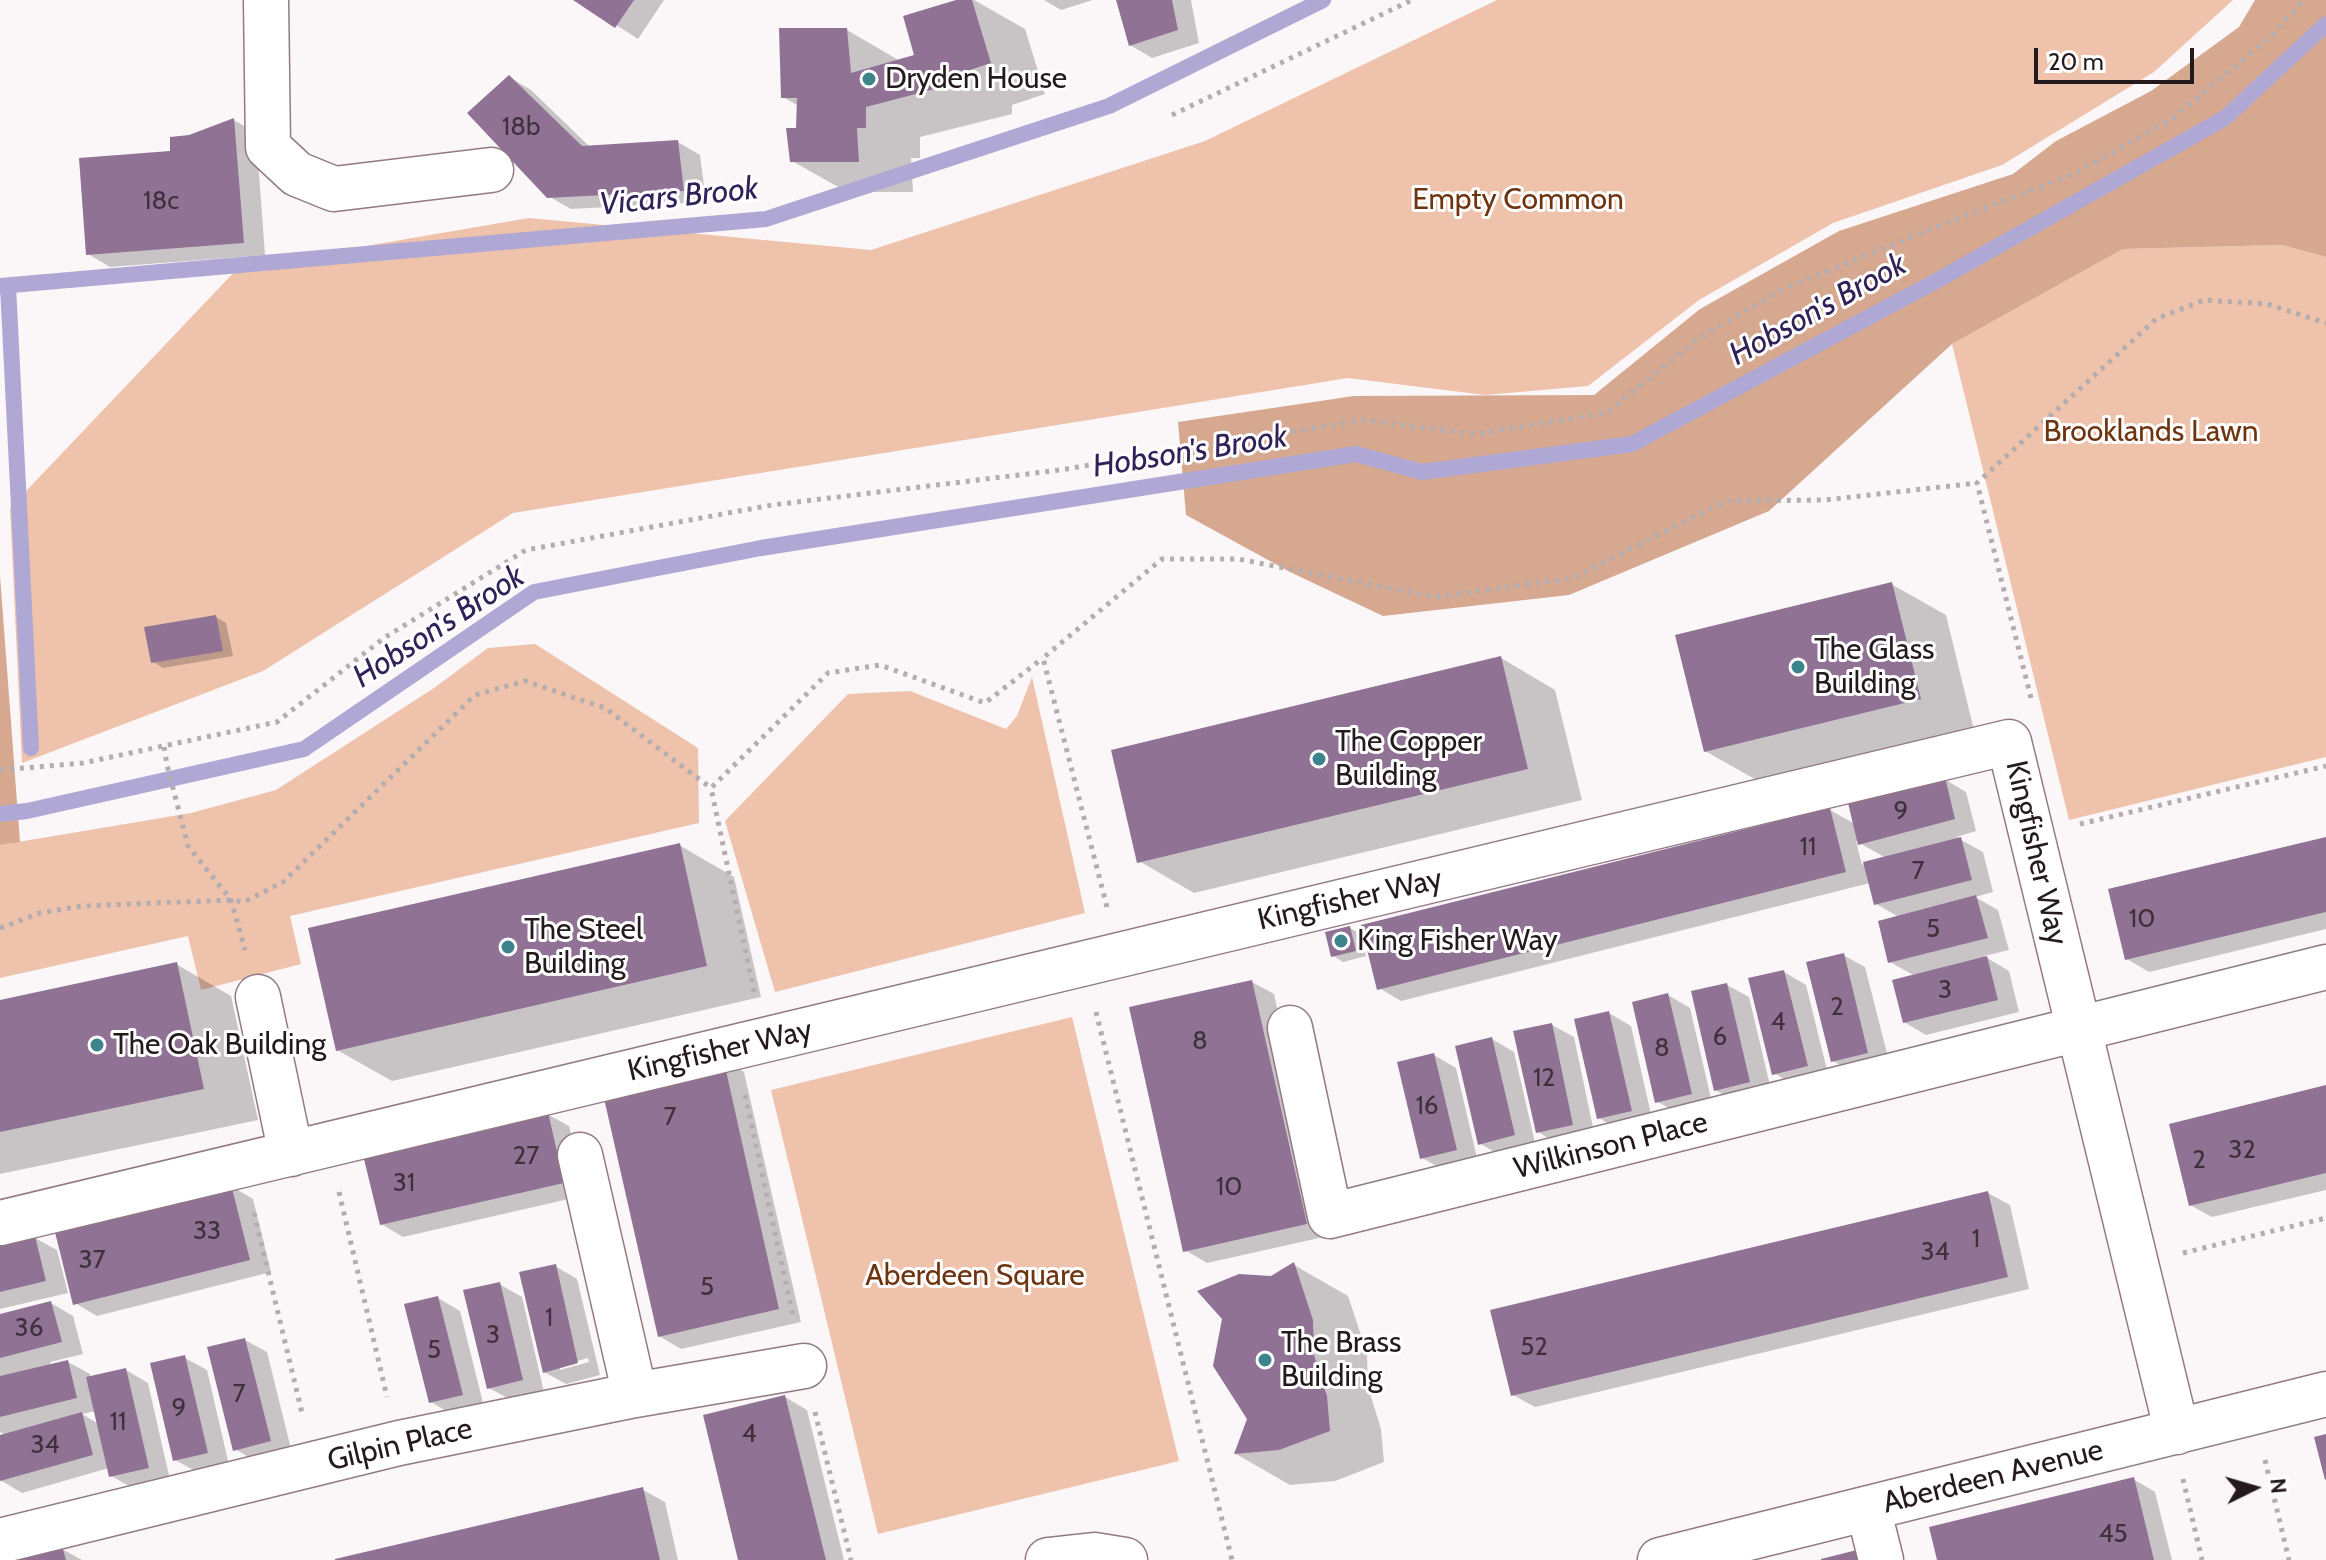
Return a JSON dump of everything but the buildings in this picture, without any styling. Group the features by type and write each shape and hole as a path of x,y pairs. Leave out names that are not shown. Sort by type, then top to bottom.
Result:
{"street":[{"path":"266,0 268,147 297,174 334,189 491,170"},
{"name":"Kingfisher Way","path":"0,1223 2009,742 2174,1432"},
{"path":"2078,1029 2326,967"},
{"path":"258,997 309,1149"},
{"name":"Wilkinson Place","path":"1290,1028 1330,1216 2078,1029"},
{"path":"580,1155 635,1395"},
{"name":"Gilpin Place","path":"0,1541 399,1443 635,1395 804,1366"},
{"name":"Aberdeen Avenue","path":"1660,1560 2326,1394"},
{"path":"1868,1508 1881,1560"},
{"path":"1048,1560 1094,1555 1125,1560"}],"path":[{"path":"1172,115 1412,0"},
{"path":"0,770 83,763 277,722 384,638 526,550 772,505 1060,470 1362,420 1475,434 1606,413 1698,339 1783,289 2074,174 2173,118 2274,34 2303,0"},
{"path":"711,788 828,673 880,665 985,703 1162,559 1238,559 1435,597 1573,578 1725,501 1825,500 1977,483 2156,319 2204,300 2267,304 2326,323"},
{"path":"1977,483 2033,708"},
{"path":"1043,658 1102,960 1232,1560"},
{"path":"0,928 40,913 82,906 244,902 283,882 475,695 525,681 605,708 711,788 804,1366 851,1560"},
{"path":"164,747 188,846 231,900 258,997"},
{"path":"2079,825 2326,766"},
{"path":"309,1149 399,1443"},
{"path":"243,1165 315,1465"},
{"path":"2136,1264 2326,1218"},
{"path":"2253,1412 2289,1560"},
{"path":"2174,1432 2202,1560"}],"green space":[{"name":"Empty Common","path":"1497,0 2233,0 2154,72 2002,165 1833,223 1699,300 1588,386 1485,395 1348,378 513,513 263,671 22,763 10,508 238,268 529,218 871,250 1205,141"},
{"name":"Brooklands Lawn","path":"2282,245 2326,257 2326,757 2069,820 1952,344 2123,249"},
{"path":"535,644 698,748 699,823 290,916 301,964 201,990 188,936 0,978 0,845 191,813 276,790 434,688 488,648"},
{"path":"1032,677 1085,913 775,992 725,821 848,694 910,691 1006,729 1017,716"},
{"name":"Aberdeen Square","path":"1072,1017 1179,1461 878,1534 771,1090"}],"shaded area":[{"path":"2255,0 2326,0 2326,257 2282,245 2123,249 1952,344 1769,511 1569,595 1383,616 1290,572 1186,515 1178,422 1354,396 1594,395 1700,309 1839,231 2013,174 2056,141 2151,91 2239,27"},
{"path":"0,576 20,842 0,845"}],"waterway":[{"name":"Vicars Brook","path":"0,286 766,219 1109,106 1323,0"},
{"name":"Hobson's Brook","path":"0,814 27,811 304,749 534,592 761,548 1356,454 1422,472 1632,444 1938,280 2225,118 2326,24"},
{"path":"8,286 31,748"}],"place":[{"name":"Dryden House","path":"869,79"},
{"name":"The Glass Building","path":"1798,667"},
{"name":"The Copper Building","path":"1319,759"},
{"name":"King Fisher Way","path":"1341,941"},
{"name":"The Steel Building","path":"508,947"},
{"name":"The Oak Building","path":"97,1045"},
{"name":"The Brass Building","path":"1265,1360"}]}
